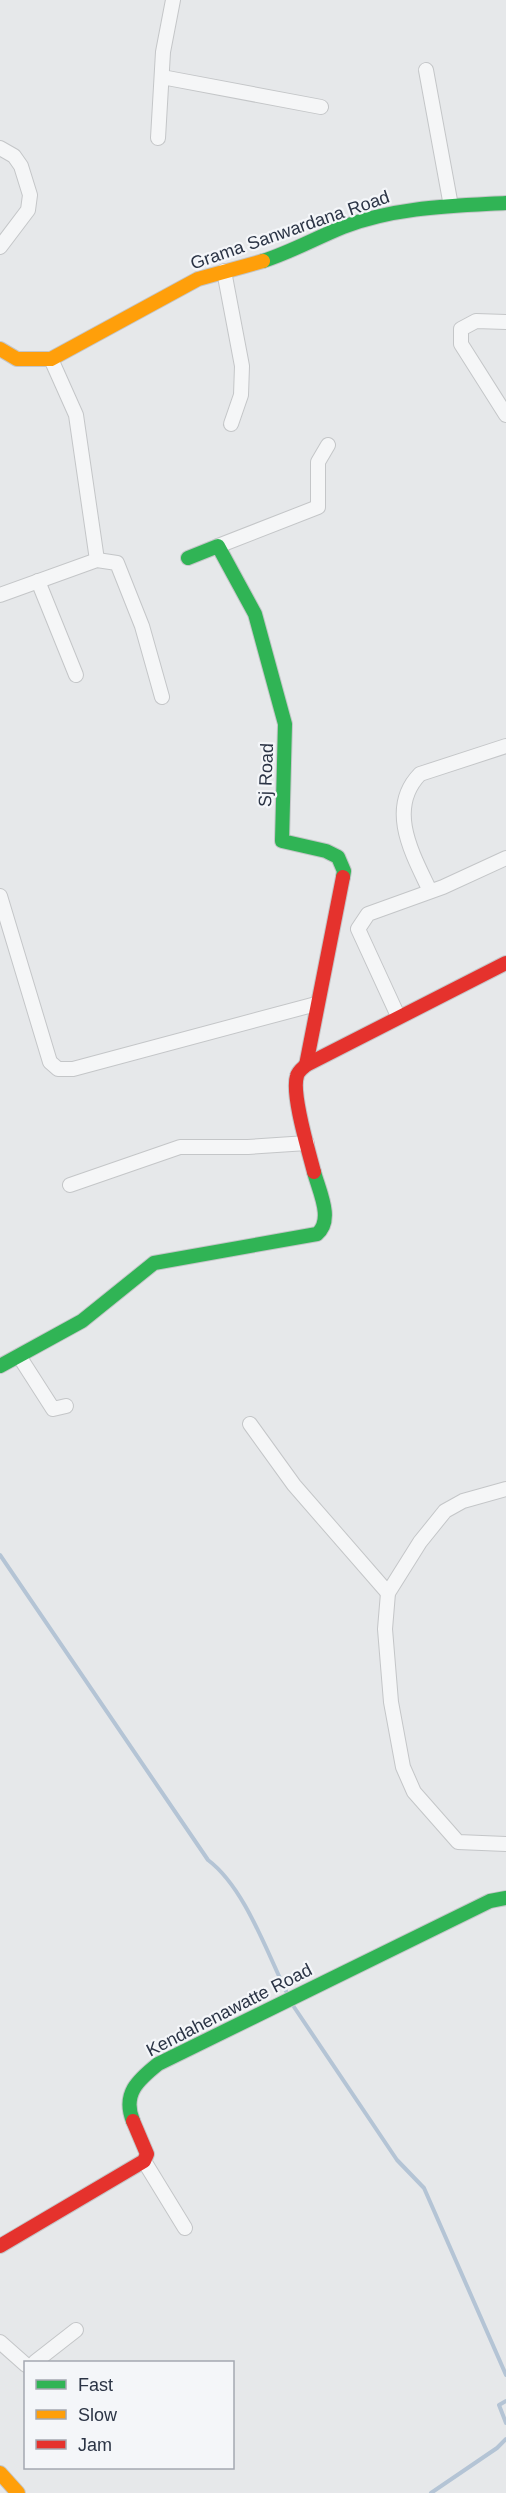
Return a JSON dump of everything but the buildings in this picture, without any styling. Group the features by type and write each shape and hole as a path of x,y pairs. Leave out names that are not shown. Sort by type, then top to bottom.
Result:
{"street":[{"path":"158,138 163,52 173,0"},
{"path":"426,70 451,206"},
{"path":"162,77 321,107"},
{"path":"0,148 14,156 21,166 30,195 28,210 0,247"},
{"name":"Grama Sanwardana Road","path":"0,349 8,357 28,361 51,359 198,279 286,254 344,227 395,212 506,203"},
{"path":"224,271 242,366 241,395 231,424"},
{"path":"506,322 476,321 461,329 461,344 506,415"},
{"path":"51,359 76,414 97,560"},
{"path":"188,558 318,507 318,462 328,445"},
{"name":"Sj Road","path":"0,1366 93,1312 135,1274 154,1263 289,1240 317,1234 324,1228 326,1218 296,1088 297,1075 306,1065 316,1004 344,871 338,857 326,850 282,841 285,724 255,614 218,546"},
{"path":"0,595 97,560 117,563 142,626 162,697"},
{"path":"38,581 76,675"},
{"path":"430,891 407,843 403,816 410,784 420,774 506,746"},
{"path":"398,1016 358,929 368,914 430,891 506,858"},
{"path":"0,896 50,1062 58,1069 73,1069 316,1004"},
{"path":"306,1065 398,1016 506,963"},
{"path":"70,1185 180,1147 248,1148 307,1143"},
{"path":"19,1356 53,1409 66,1406"},
{"path":"250,1424 294,1485 388,1593"},
{"path":"506,1489 463,1501 445,1511 420,1542 388,1593 385,1629 391,1702 403,1767 411,1784 434,1816 458,1842 506,1844"},
{"name":"Kendahenawatte Road","path":"144,2161 147,2154 128,2108 128,2095 137,2079 158,2064 490,1901 506,1899"},
{"path":"0,2246 144,2161 185,2228"},
{"path":"36,2361 76,2330"},
{"path":"0,2342 24,2363"},
{"path":"0,2473 18,2493"}],"waterway":[{"path":"0,1555 208,1860 233,1886 253,1920 286,1991"},
{"path":"294,2007 397,2160 424,2188 506,2375"},
{"path":"506,2401 499,2405 506,2423"},
{"path":"431,2493 497,2448 506,2439"}],"traffic: fast":[{"path":"263,261 343,227 383,215 423,209 506,203"},
{"path":"188,558 218,546 255,614 285,724 282,841 326,851 338,857 344,871 343,877"},
{"path":"0,1366 82,1321 154,1263 317,1234 322,1228 325,1213 314,1172"},
{"path":"133,2121 129,2103 134,2088 158,2064 490,1901 506,1898"}],"traffic: slow":[{"path":"0,349 17,359 51,359 198,279 263,261"},
{"path":"0,2473 18,2493"}],"traffic: jam":[{"path":"306,1065 343,877"},
{"path":"314,1172 296,1096 299,1071 306,1065 506,963"},
{"path":"0,2246 144,2161 147,2154 133,2121"}]}
